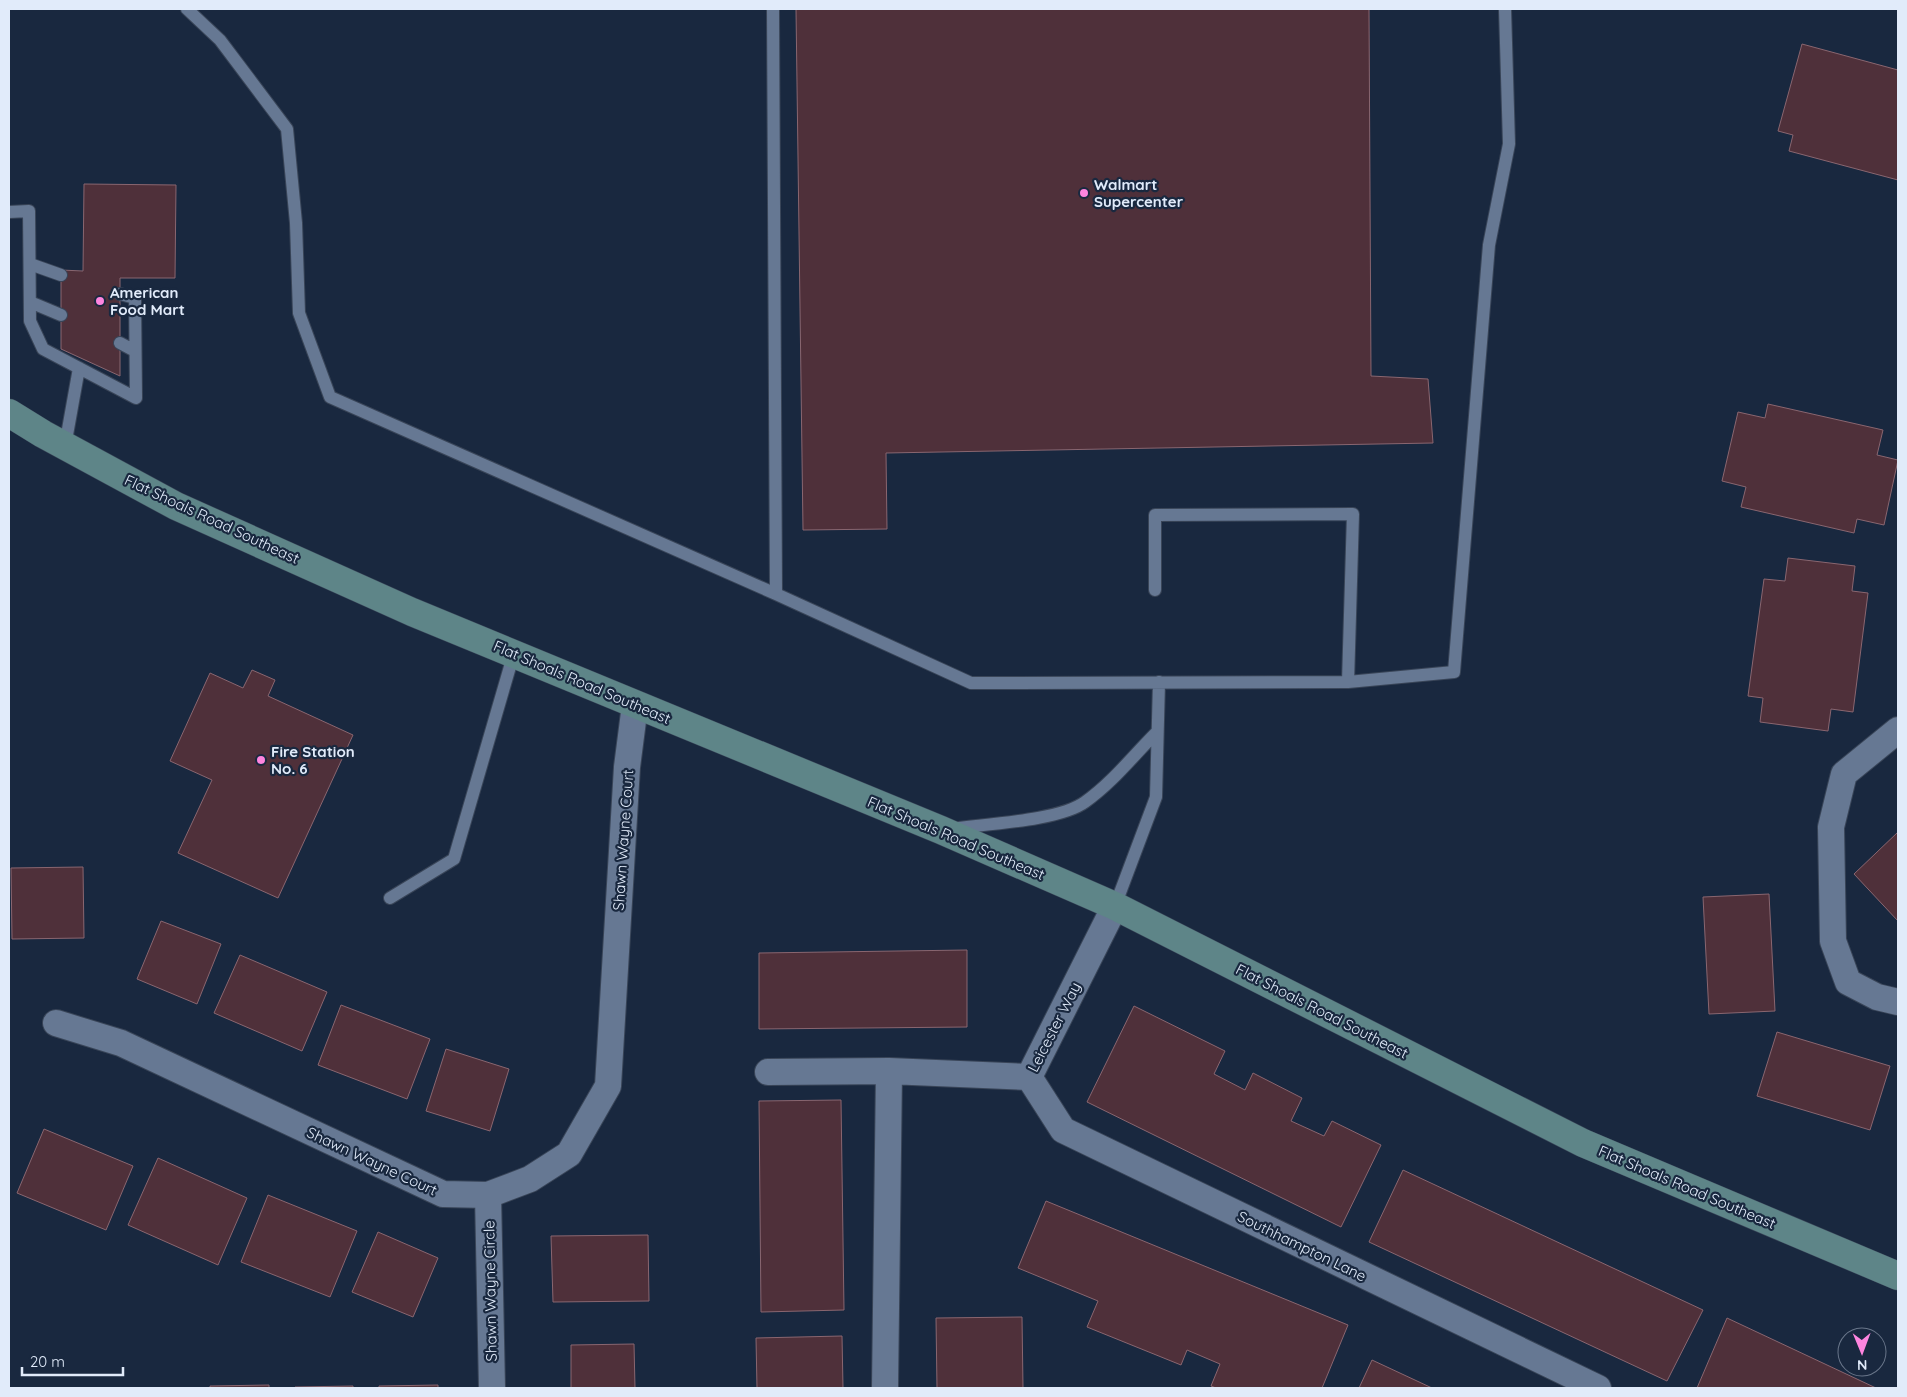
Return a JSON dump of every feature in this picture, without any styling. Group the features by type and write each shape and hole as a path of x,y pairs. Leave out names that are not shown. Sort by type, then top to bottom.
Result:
{"street":[{"name":"Flat Shoals Road Southeast","path":"9,413 65,446 176,506 412,612 941,830 1115,906 1583,1142 1898,1276"},
{"name":"Shawn Wayne Court","path":"56,1023 121,1043 442,1194 488,1195 530,1179 569,1154 608,1086 627,767 634,705"},
{"path":"1898,730 1844,774 1831,827 1831,896 1833,941 1848,982 1877,997 1898,1002"},
{"name":"Leicester Way","path":"768,1072 889,1071 1029,1077 1115,906"},
{"path":"885,1388 889,1071"},
{"name":"Southhampton Lane","path":"1029,1077 1063,1130 1598,1388"},
{"name":"Shawn Wayne Circle","path":"488,1195 492,1388"}],"lane":[{"path":"187,9 220,40 287,129 296,223 299,313 330,397 776,594 970,683 1348,682 1454,672 1488,246 1509,144 1505,9"},
{"path":"773,9 776,594"},
{"path":"9,212 28,211 30,321 43,349 136,398 134,298 120,294"},
{"path":"30,264 61,276"},
{"path":"30,302 61,315"},
{"path":"120,343 136,351"},
{"path":"65,446 79,368"},
{"path":"1155,590 1155,515 1353,514 1348,682"},
{"path":"390,898 454,859 514,653"},
{"path":"1115,906 1156,797 1156,733 1159,682"},
{"path":"941,830 1053,815 1083,804 1117,774 1156,733"}],"building":[{"name":"Walmart Supercenter","path":"796,9 1369,9 1371,376 1428,379 1433,443 886,453 887,529 803,530"},
{"path":"1802,44 1898,70 1898,180 1789,151 1793,135 1778,131"},
{"path":"84,184 176,185 175,278 120,278 120,376 61,349 61,270 83,271"},
{"path":"1768,404 1883,430 1877,455 1898,460 1884,525 1857,519 1854,533 1741,507 1746,487 1722,481 1738,412 1765,418"},
{"path":"1788,558 1855,566 1852,591 1868,593 1853,712 1831,709 1828,731 1760,722 1763,698 1748,696 1764,579 1785,581"},
{"path":"252,670 275,680 268,696 353,735 278,898 178,853 212,780 170,761 210,673 243,688"},
{"path":"1898,832 1898,921 1854,874"},
{"path":"83,867 84,938 12,939 11,868"},
{"path":"1769,894 1775,1011 1709,1014 1703,897"},
{"path":"161,921 221,944 197,1004 137,979"},
{"path":"967,950 967,1027 759,1029 759,953"},
{"path":"240,955 327,992 302,1051 214,1013"},
{"path":"341,1005 430,1039 407,1099 318,1065"},
{"path":"1134,1006 1225,1051 1214,1074 1245,1090 1253,1073 1302,1098 1291,1121 1324,1136 1332,1121 1381,1145 1341,1227 1087,1102"},
{"path":"1777,1032 1890,1066 1870,1130 1757,1096"},
{"path":"446,1049 509,1069 490,1131 426,1111"},
{"path":"841,1100 844,1310 761,1312 759,1101"},
{"path":"44,1129 133,1166 106,1230 17,1193"},
{"path":"158,1158 247,1198 218,1265 128,1225"},
{"path":"1403,1170 1703,1310 1667,1381 1369,1242"},
{"path":"268,1195 357,1231 330,1297 241,1262"},
{"path":"1046,1201 1348,1325 1322,1388 1216,1388 1211,1386 1220,1364 1187,1350 1181,1365 1087,1327 1098,1301 1018,1268"},
{"path":"378,1232 438,1258 413,1317 352,1292"},
{"path":"648,1235 649,1301 553,1302 551,1236"},
{"path":"1022,1317 1023,1388 937,1388 936,1318"},
{"path":"1727,1318 1837,1370 1837,1377 1853,1377 1876,1388 1697,1388"},
{"path":"842,1336 843,1388 757,1388 756,1338"},
{"path":"634,1344 635,1388 571,1388 571,1345"},
{"path":"1372,1360 1432,1388 1359,1388"},
{"path":"269,1385 269,1388 210,1388 210,1386"},
{"path":"438,1385 438,1388 379,1388 379,1386"},
{"path":"353,1386 353,1388 295,1388 295,1387"}],"place":[{"name":"Walmart Supercenter","path":"1084,193"},
{"name":"American Food Mart","path":"100,301"},
{"name":"Fire Station No. 6","path":"261,760"}]}
